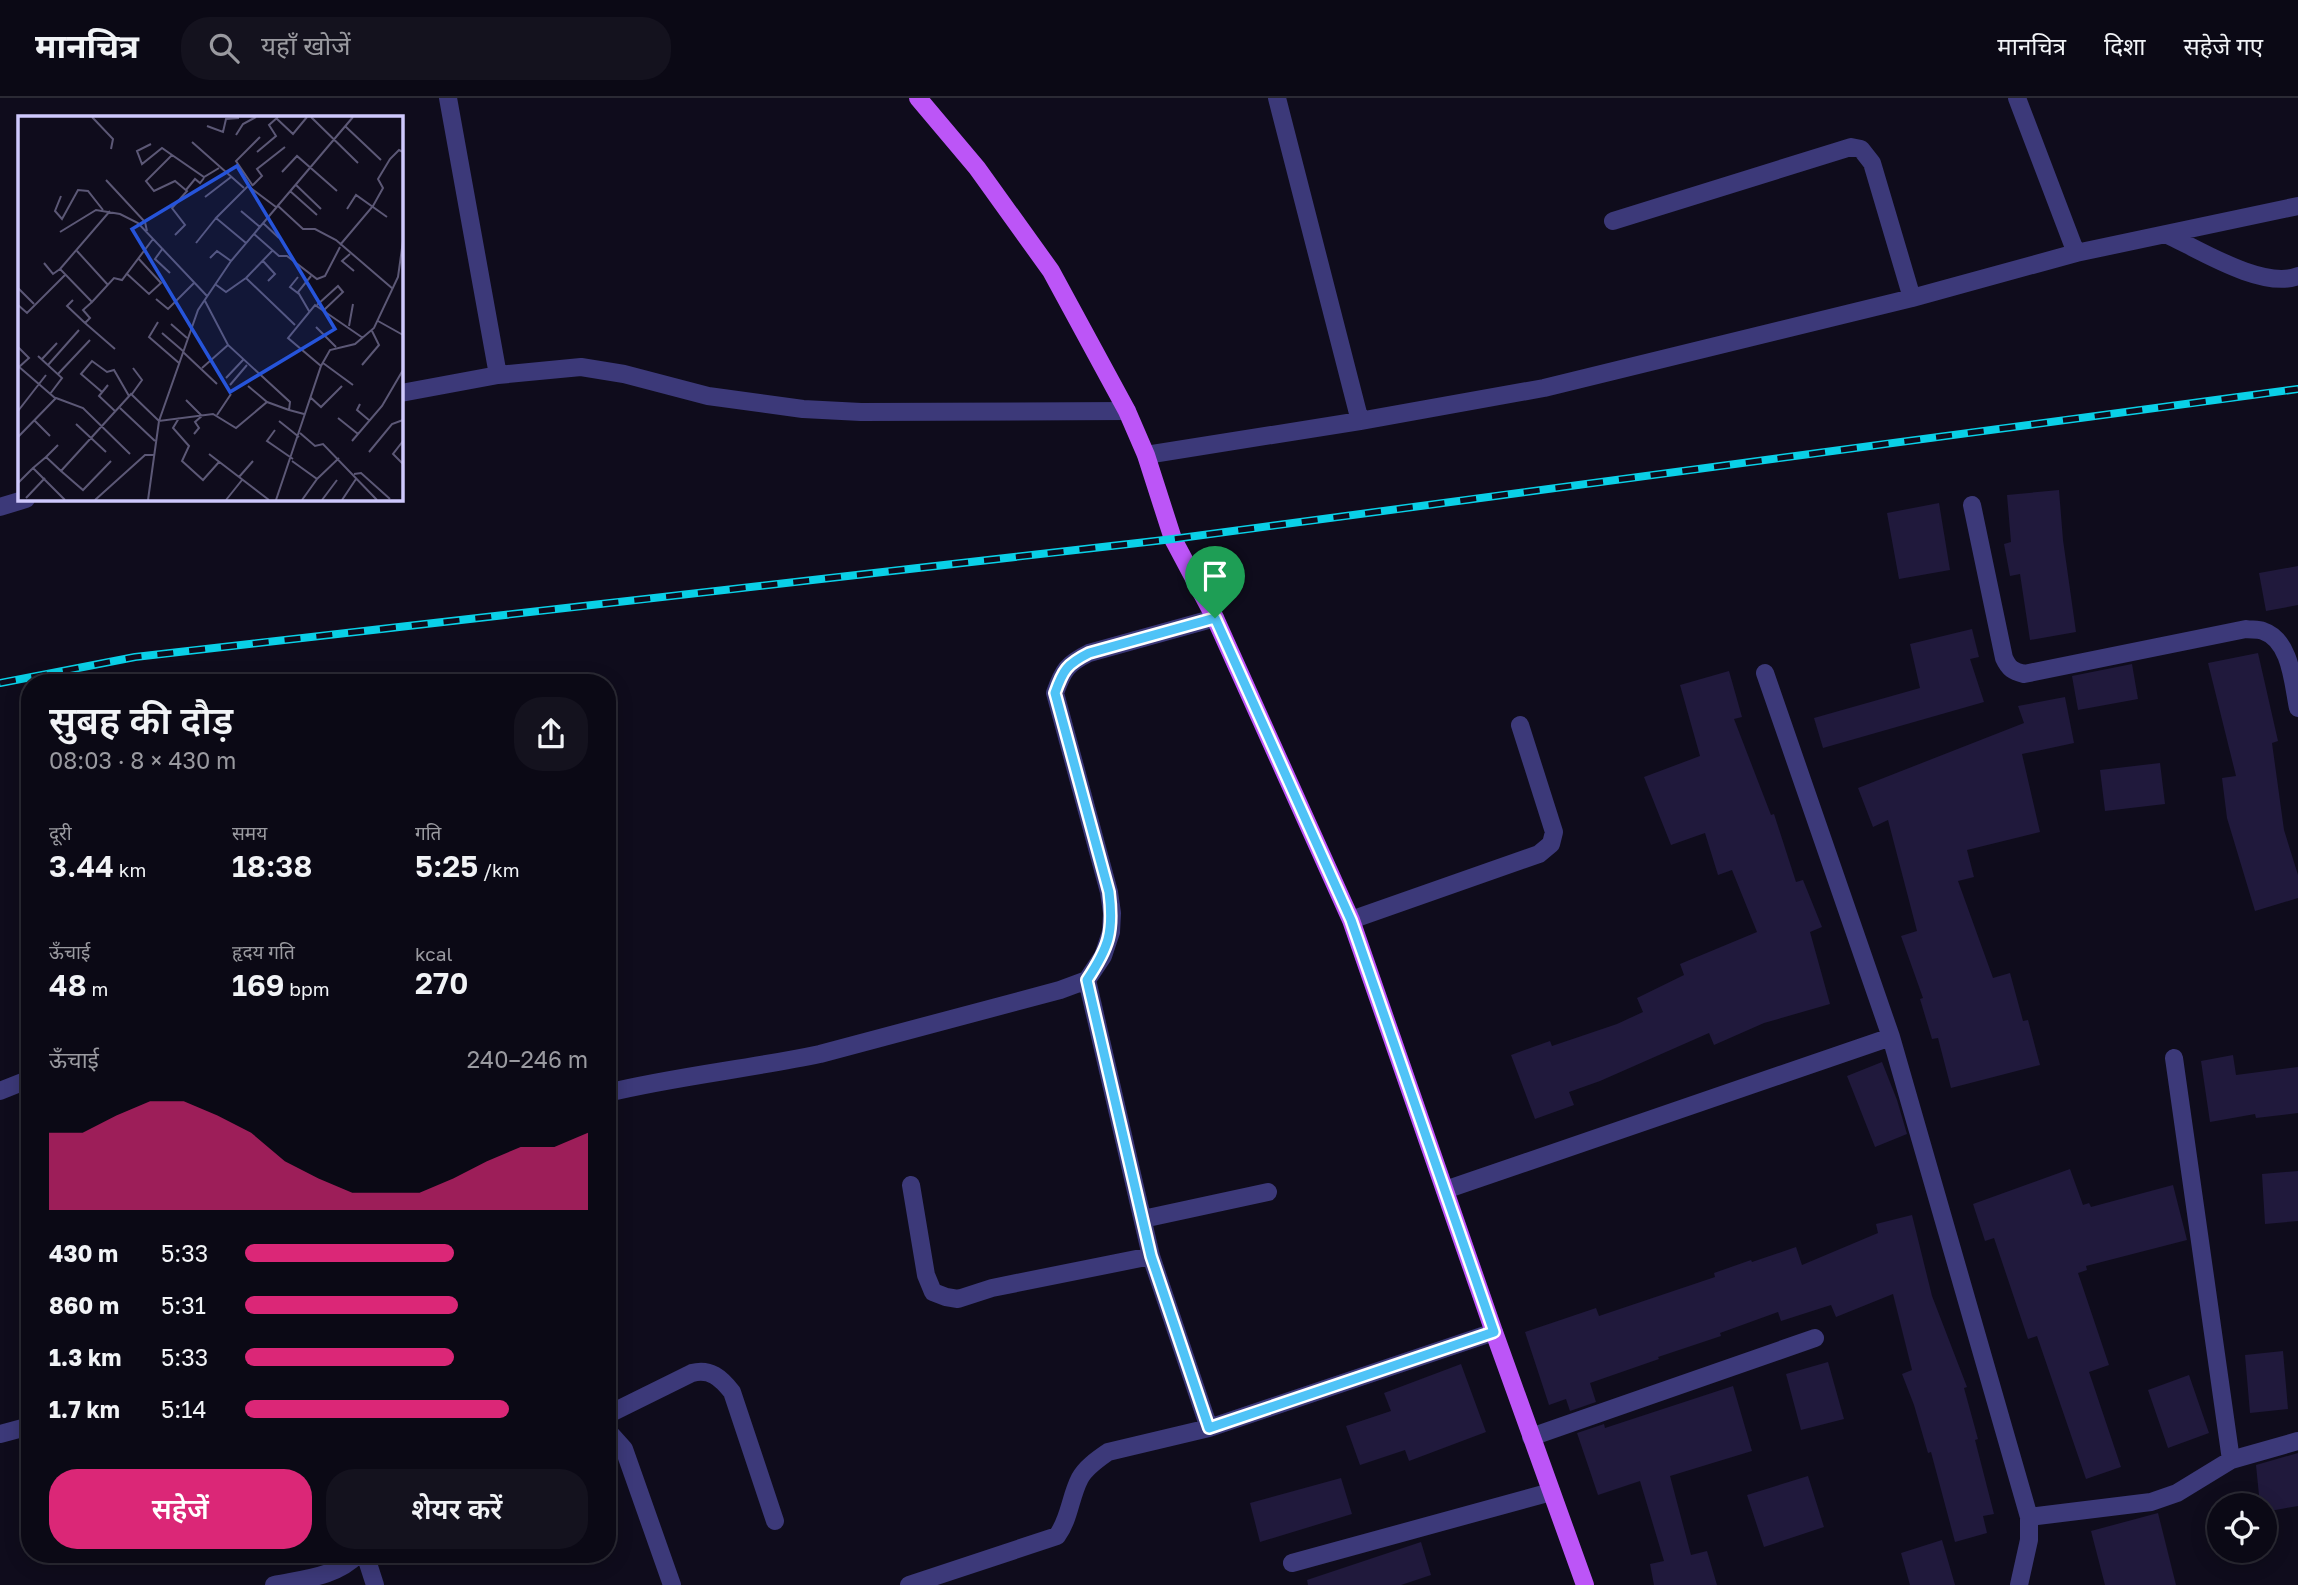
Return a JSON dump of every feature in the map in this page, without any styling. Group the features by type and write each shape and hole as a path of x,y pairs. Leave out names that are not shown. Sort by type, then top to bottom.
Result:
{"main road":[{"path":"918,98 977,168 1051,271 1127,411 1146,455 1173,540 1215,618 1351,920 1585,1585"}],"street":[{"path":"448,98 498,375"},
{"path":"1278,98 1360,421"},
{"path":"2017,98 2076,253"},
{"path":"1613,221 1851,147 1861,149 1872,163 1912,298"},
{"path":"1146,455 1544,388 1912,298 2076,253 2298,206"},
{"path":"2166,234 2252,273 2269,278 2298,276"},
{"path":"402,393 498,375 581,367 624,374 708,396 815,410 1127,411"},
{"path":"0,507 23,500"},
{"path":"1972,505 2004,659 2014,672 2024,674 2246,629 2263,631 2277,639 2286,655 2298,708"},
{"path":"616,1091 820,1054 1060,990 1087,980 1103,956 1111,932 1112,913 1109,892 1055,693 1058,683 1072,661 1089,653 1215,618"},
{"path":"1765,673 1891,1037 2029,1517 2029,1540 2019,1585"},
{"path":"1351,920 1539,854 1551,844 1554,832 1520,725"},
{"path":"1087,980 1151,1256 1209,1428"},
{"path":"1445,1190 1891,1037"},
{"path":"2174,1058 2231,1460"},
{"path":"0,1091 21,1083"},
{"path":"911,1185 926,1275 933,1292 946,1297 958,1299 992,1288 1151,1256"},
{"path":"1143,1219 1268,1192"},
{"path":"909,1585 1057,1536 1068,1517 1080,1478 1096,1460 1108,1452 1209,1428 1494,1332"},
{"path":"1531,1437 1815,1338"},
{"path":"616,1411 702,1370 723,1380 732,1392 775,1521"},
{"path":"0,1434 21,1428"},
{"path":"616,1440 624,1449 672,1585"},
{"path":"2029,1517 2151,1502 2177,1493 2231,1460 2298,1440"},
{"path":"1292,1563 1551,1492"},
{"path":"274,1585 324,1574 350,1563"},
{"path":"368,1563 375,1585"}],"building":[{"path":"2059,490 2076,632 2030,640 2020,574 2010,576 2004,544 2011,542 2007,495"},
{"path":"1939,503 1950,570 1899,579 1887,513"},
{"path":"2298,566 2298,605 2266,611 2259,573"},
{"path":"1972,629 1979,657 1970,659 1984,702 1823,748 1814,718 1920,688 1910,644"},
{"path":"2258,653 2278,741 2272,743 2284,830 2298,875 2298,898 2255,911 2227,818 2222,778 2236,776 2208,663"},
{"path":"2132,664 2138,699 2078,710 2072,676"},
{"path":"1729,671 1742,717 1734,719 1771,815 1774,814 1796,882 1803,880 1822,927 1810,932 1830,1004 1764,1023 1714,1045 1709,1033 1569,1092 1574,1105 1535,1119 1511,1055 1550,1041 1552,1046 1617,1024 1643,1012 1637,998 1684,975 1680,964 1757,932 1732,870 1718,875 1705,833 1671,845 1644,777 1700,756 1680,685"},
{"path":"2065,697 2074,743 2022,754 2040,832 1967,850 1974,877 1958,881 1993,978 2010,973 2023,1021 2028,1020 2040,1065 1951,1088 1938,1038 1932,1039 1920,999 1923,998 1901,936 1917,931 1888,820 1873,827 1858,788 2024,723 2018,706"},
{"path":"2160,763 2165,804 2105,811 2100,770"},
{"path":"2233,1055 2236,1075 2298,1067 2298,1113 2256,1118 2255,1114 2210,1122 2201,1061"},
{"path":"1882,1062 1907,1134 1875,1147 1847,1076"},
{"path":"2070,1169 2083,1205 2089,1203 2091,1207 2173,1185 2187,1240 2086,1266 2087,1270 2078,1273 2109,1365 2089,1372 2121,1467 2086,1479 2037,1336 2028,1339 1994,1238 1985,1241 1973,1204"},
{"path":"2298,1171 2298,1221 2265,1224 2262,1174"},
{"path":"1912,1215 1932,1296 1967,1387 1964,1388 1978,1439 1975,1440 1994,1514 1983,1516 1987,1533 1955,1542 1931,1452 1928,1453 1902,1374 1912,1370 1893,1294 1836,1317 1831,1305 1781,1321 1778,1312 1720,1333 1721,1336 1590,1383 1596,1402 1570,1411 1566,1399 1549,1405 1525,1332 1596,1308 1599,1316 1715,1277 1714,1273 1751,1260 1752,1262 1796,1247 1802,1265 1878,1233 1876,1224"},
{"path":"2283,1351 2288,1409 2250,1413 2245,1355"},
{"path":"1828,1362 1844,1419 1801,1430 1786,1374"},
{"path":"1461,1364 1486,1432 1409,1461 1405,1450 1360,1465 1346,1426 1391,1411 1384,1393"},
{"path":"2189,1375 2209,1433 2168,1448 2148,1390"},
{"path":"1733,1386 1752,1451 1670,1476 1691,1555 1707,1551 1717,1585 1654,1585 1650,1564 1664,1561 1640,1481 1598,1495 1577,1433 1604,1424 1605,1428"},
{"path":"2298,1453 2298,1506 2277,1510 2277,1493 2259,1493 2256,1465"},
{"path":"1808,1476 1824,1527 1764,1547 1747,1495"},
{"path":"1341,1478 1352,1514 1260,1542 1250,1503"},
{"path":"2158,1513 2176,1585 2105,1585 2091,1531"},
{"path":"1942,1540 1955,1585 1910,1585 1901,1553"},
{"path":"1421,1542 1431,1575 1401,1585 1308,1585 1307,1580"}],"railway":[{"path":"47,674 135,657 1173,539 2298,389"},
{"path":"0,683 21,679"}],"route":[{"path":"1215,618 1351,920 1494,1332 1209,1428 1151,1256 1087,980 1103,956 1111,932 1112,913 1109,892 1055,693 1062,674 1072,661 1089,653 1215,618"}]}
